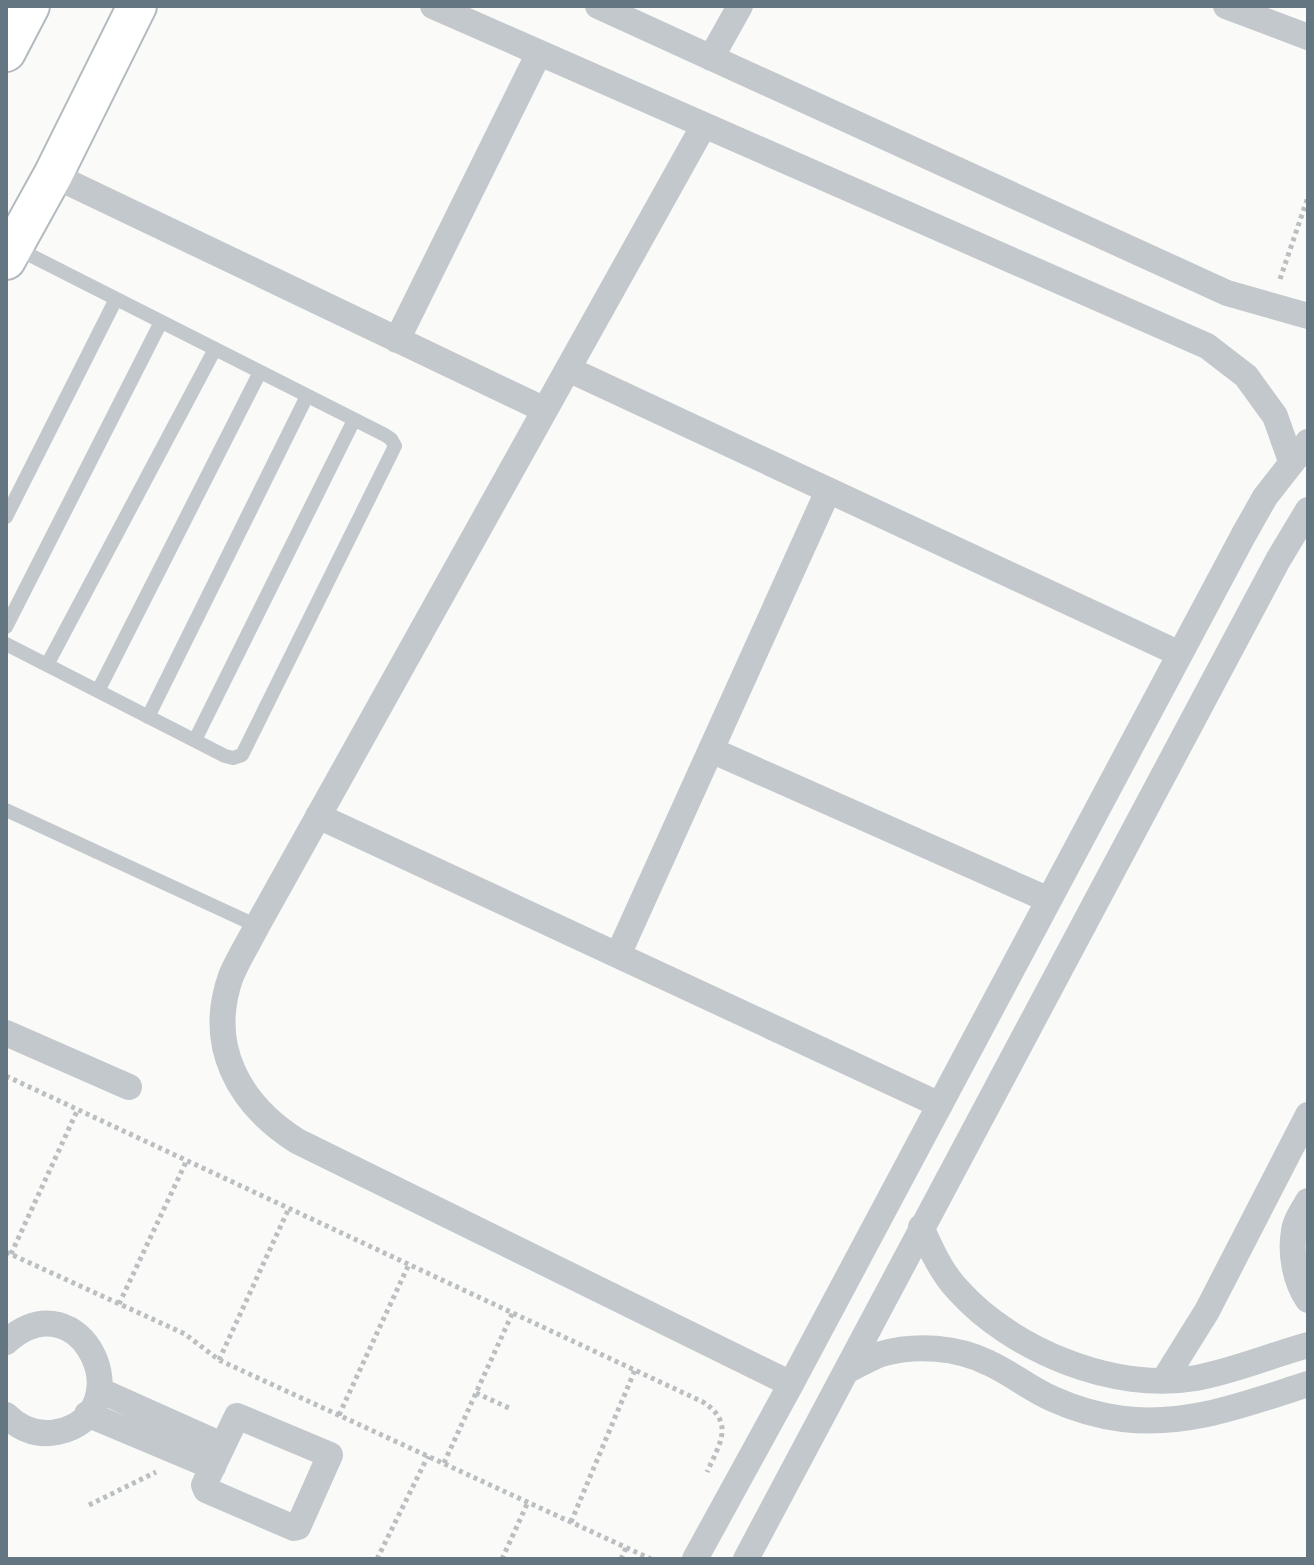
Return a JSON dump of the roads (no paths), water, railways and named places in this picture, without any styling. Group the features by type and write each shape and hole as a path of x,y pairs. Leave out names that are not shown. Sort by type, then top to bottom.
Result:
{"street":[{"path":"6,52 30,6"},
{"path":"10,254 137,6"},
{"path":"433,6 1207,346 1246,376 1300,452 1265,497 1243,536 695,1559"},
{"path":"598,6 1227,293 1308,316"},
{"path":"711,58 740,6"},
{"path":"1226,6 1308,37"},
{"path":"397,340 539,53"},
{"path":"704,125 257,926 232,976 225,1002 224,1030 228,1058 239,1084 254,1107 274,1126 311,1148 791,1384"},
{"path":"53,175 545,410"},
{"path":"568,369 1180,654"},
{"path":"618,955 828,491"},
{"path":"746,1559 1270,574 1308,510"},
{"path":"711,750 1049,900"},
{"path":"318,816 940,1105"},
{"path":"6,1033 129,1087"},
{"path":"1164,1380 1207,1311 1308,1115"},
{"path":"1308,1201 1294,1228 1293,1259 1301,1289 1308,1300"},
{"path":"921,1227 936,1259 956,1288 982,1314 1010,1334 1081,1368 1122,1377 1164,1380 1197,1378 1308,1345"},
{"path":"6,1342 18,1331 33,1325 64,1327 78,1334 89,1345 97,1359 100,1375 99,1390 87,1414 76,1425 46,1434 9,1429"},
{"path":"848,1370 881,1355 916,1348 953,1351 987,1362 1052,1399 1086,1411 1123,1419 1160,1421 1197,1417 1308,1384"},
{"path":"99,1390 217,1456"},
{"path":"87,1414 187,1457 217,1456"},
{"path":"241,1416 328,1452 331,1459 301,1523 294,1528 209,1494 204,1485 217,1456 234,1418 241,1416"}],"lane":[{"path":"6,644 225,756 233,758 242,755 395,446 391,439 116,299 10,254"},
{"path":"6,517 116,299"},
{"path":"6,627 161,322"},
{"path":"47,665 215,349"},
{"path":"98,691 260,372"},
{"path":"148,717 307,396"},
{"path":"195,740 354,420"},
{"path":"6,810 257,926"}]}
